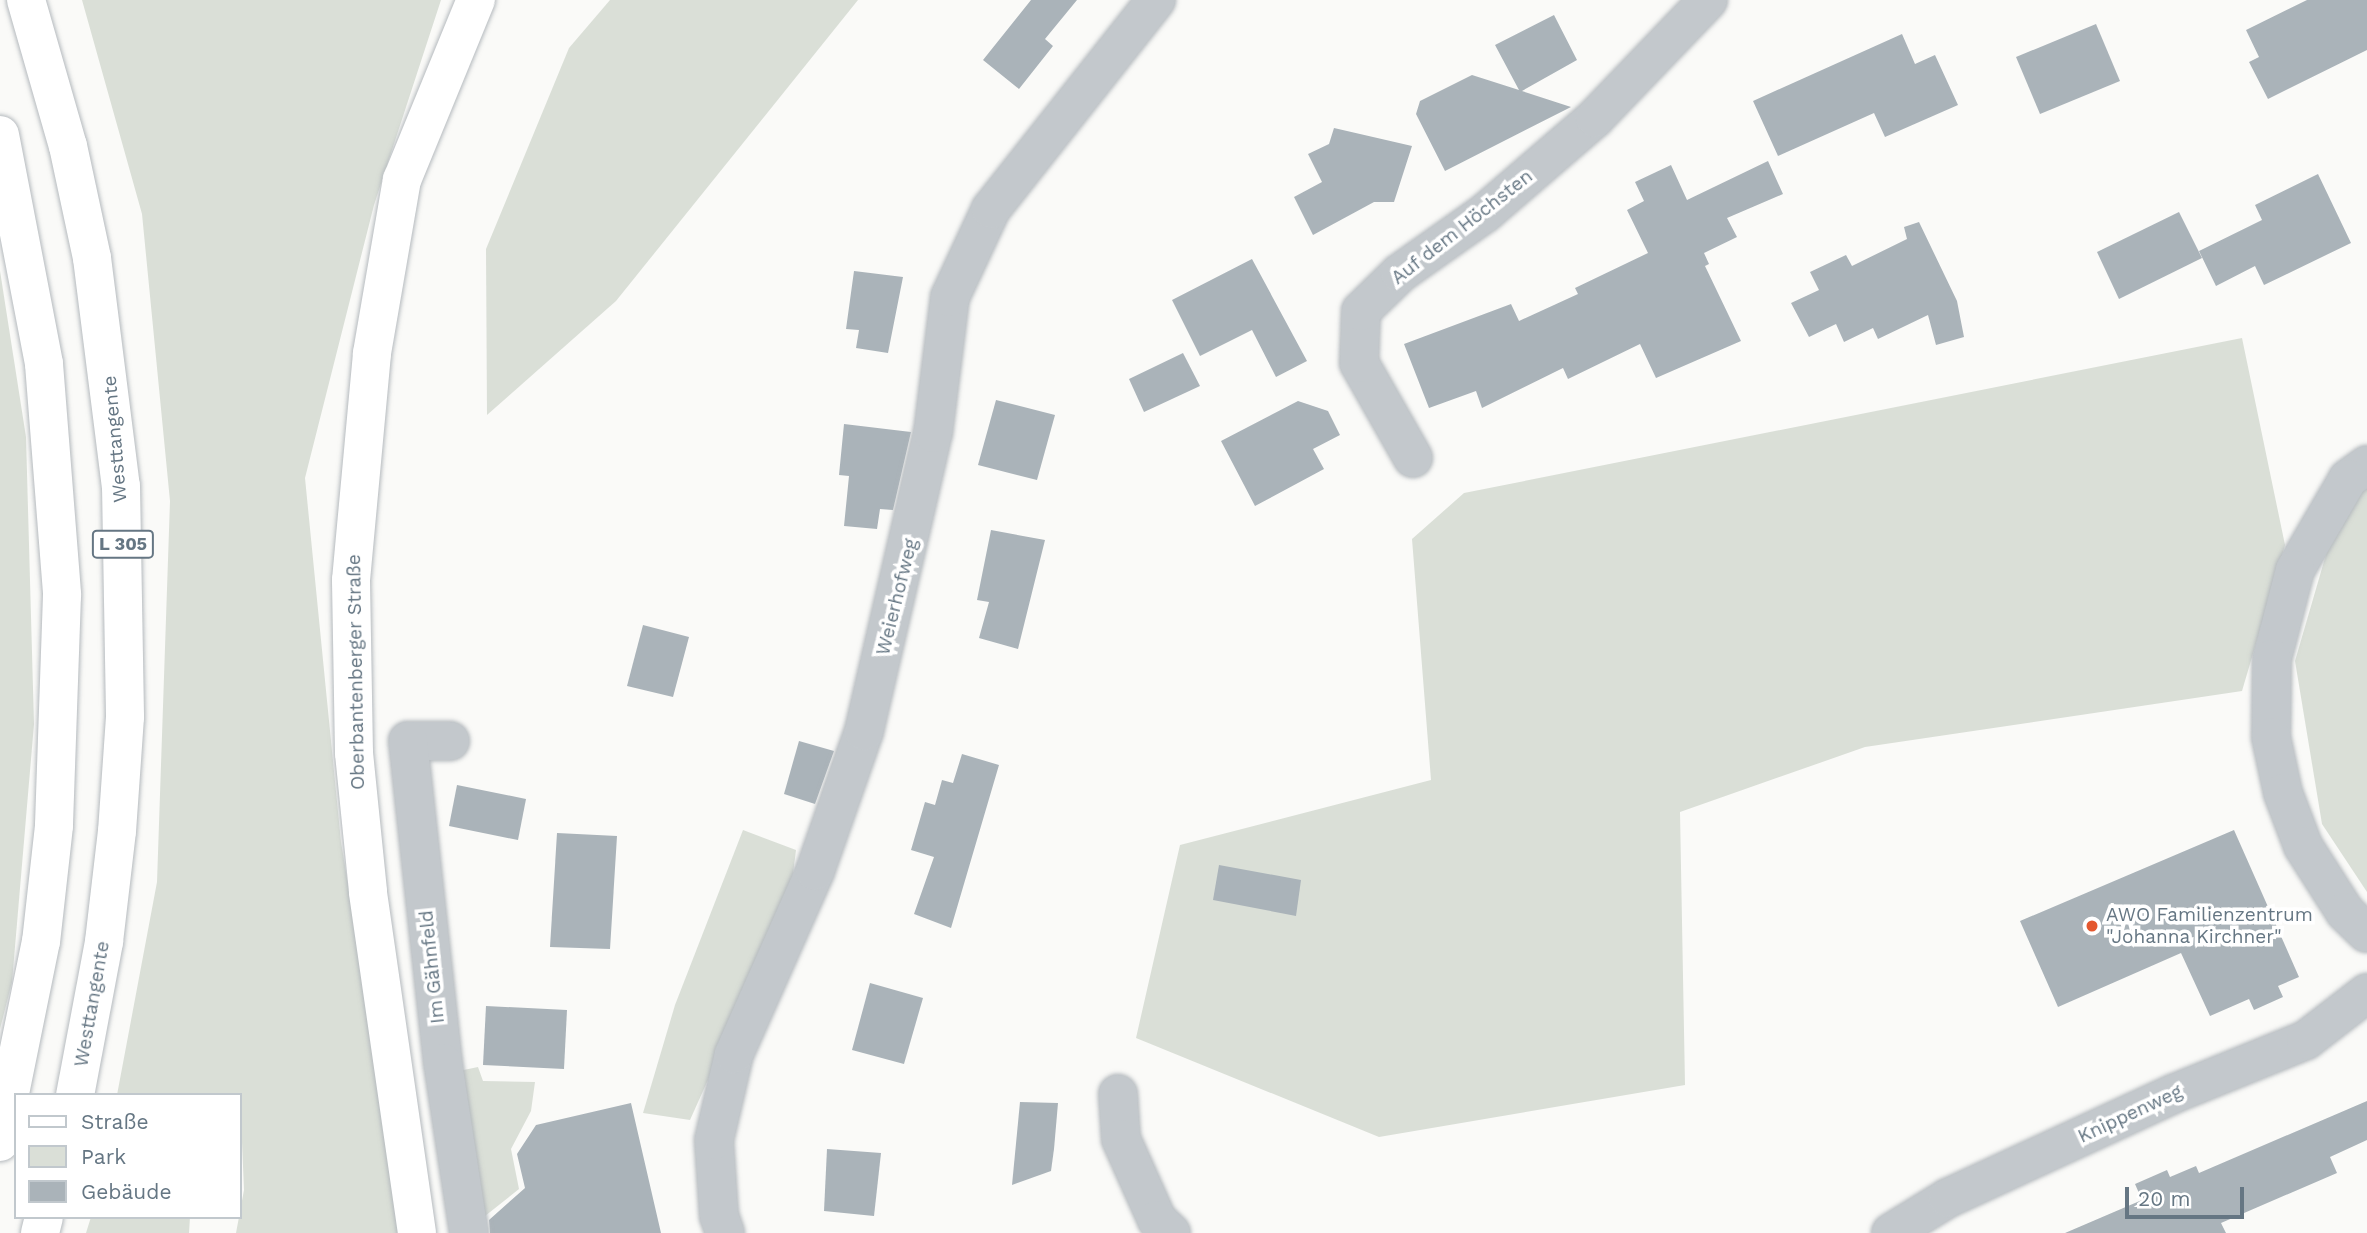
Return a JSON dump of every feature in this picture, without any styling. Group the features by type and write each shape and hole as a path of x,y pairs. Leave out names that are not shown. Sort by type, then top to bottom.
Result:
{"main road":[{"name":"Westtangente","path":"26,0 68,146 92,258 121,486 125,704 117,831 104,942 75,1093"},
{"name":"Oberbantenberger Straße","path":"417,1233 368,891 354,753 351,580 372,353 402,180 476,0"},
{"path":"0,135 44,364 62,595 62,710 53,839 39,954 0,1142"}],"street":[{"name":"Weierhofweg","path":"725,1233 719,1216 714,1140 731,1066 815,872 864,731 933,433 950,297 991,209 1156,0"},
{"name":"Auf dem Höchsten","path":"1413,458 1359,363 1361,311 1400,273 1485,213 1595,118 1708,0"},
{"path":"2367,465 2348,479 2295,570 2272,659 2271,737 2283,793 2303,846 2345,912 2367,933"},
{"name":"Im Gähnfeld","path":"450,741 408,741 443,1063 469,1233"},
{"name":"Knippenweg","path":"1891,1233 1948,1198 2173,1094 2306,1040 2367,993"},
{"path":"1118,1094 1121,1139 1157,1220 1171,1233"}],"green space":[{"path":"82,0 441,0 374,205 305,478 341,842 406,1233 236,1233 239,1219 242,1219 244,1190 242,1093 117,1093 157,882 170,501 142,214"},
{"path":"610,0 858,0 616,301 487,415 486,249 569,48"},
{"path":"0,271 26,437 34,724 12,982 0,1029"},
{"path":"2242,338 2285,545 2242,691 1865,747 1680,812 1685,1085 1379,1137 1136,1038 1180,845 1431,780 1412,539 1464,493"},
{"path":"2367,469 2367,892 2322,824 2295,661 2348,479"},
{"path":"743,830 796,850 790,897 690,1120 643,1113 675,1005"},
{"path":"478,1067 483,1081 535,1082 531,1111 511,1149 519,1189 485,1216 454,1072"},
{"path":"90,1219 190,1219 189,1233 86,1233"}],"building":[{"path":"1031,0 1077,0 1045,39 1053,46 1019,89 983,60"},
{"path":"2307,0 2367,0 2367,50 2268,99 2249,62 2259,57 2246,30"},
{"path":"1554,15 1577,60 1522,91 1571,107 1445,171 1416,114 1420,101 1472,75 1519,90 1495,45"},
{"path":"2096,24 2120,81 2040,114 2016,57"},
{"path":"1902,34 1915,64 1935,55 1958,105 1885,137 1874,113 1778,156 1753,101"},
{"path":"1334,128 1412,146 1394,202 1374,202 1313,235 1294,197 1322,182 1308,154 1329,144"},
{"path":"1768,161 1783,194 1727,218 1737,237 1704,253 1709,264 1705,266 1741,341 1656,378 1640,344 1568,379 1563,368 1482,408 1476,391 1429,408 1404,344 1511,304 1519,321 1578,294 1575,288 1648,253 1627,210 1644,201 1635,182 1671,165 1687,200"},
{"path":"2318,174 2351,243 2264,285 2255,266 2216,286 2199,251 2262,220 2255,205"},
{"path":"2179,212 2202,258 2119,299 2097,252"},
{"path":"1919,222 1957,301 1964,337 1936,345 1928,315 1878,339 1873,328 1844,342 1836,324 1809,337 1791,303 1819,290 1810,272 1846,255 1852,266 1907,239 1904,227"},
{"path":"1252,259 1307,361 1276,377 1252,330 1200,356 1172,300"},
{"path":"854,271 903,277 888,353 856,348 859,330 846,329"},
{"path":"1183,353 1200,386 1144,412 1129,379"},
{"path":"996,400 1055,415 1037,480 978,465"},
{"path":"1298,401 1328,411 1340,435 1313,449 1324,469 1255,506 1221,441"},
{"path":"844,424 911,432 893,510 880,509 877,529 844,526 849,476 839,475"},
{"path":"991,530 1045,540 1018,649 979,638 989,602 977,600"},
{"path":"643,625 689,637 673,697 627,686"},
{"path":"799,741 834,751 815,804 784,794"},
{"path":"962,754 999,765 951,928 914,914 934,857 911,850 925,802 935,805 942,780 953,783"},
{"path":"457,785 526,799 518,840 449,826"},
{"name":"AWO Familienzentrum \"Johanna Kirchner\"","path":"2234,830 2299,977 2278,986 2283,997 2254,1010 2249,999 2210,1016 2181,953 2058,1007 2020,921"},
{"path":"557,833 617,836 610,949 550,947"},
{"path":"1219,865 1301,880 1296,916 1213,900"},
{"path":"870,983 923,998 904,1064 852,1050"},
{"path":"486,1006 567,1010 564,1069 483,1065"},
{"path":"2367,1101 2367,1140 2330,1157 2337,1173 2221,1223 2226,1233 2065,1233 2142,1200 2135,1184 2167,1170 2170,1177 2196,1166 2199,1173"},
{"path":"1020,1102 1058,1103 1054,1149 1051,1171 1012,1185"},
{"path":"631,1103 661,1233 490,1233 489,1220 525,1188 517,1154 536,1125"},
{"path":"827,1149 881,1153 874,1216 824,1211"}],"place":[{"name":"AWO Familienzentrum \"Johanna Kirchner\"","path":"2092,926"}]}
